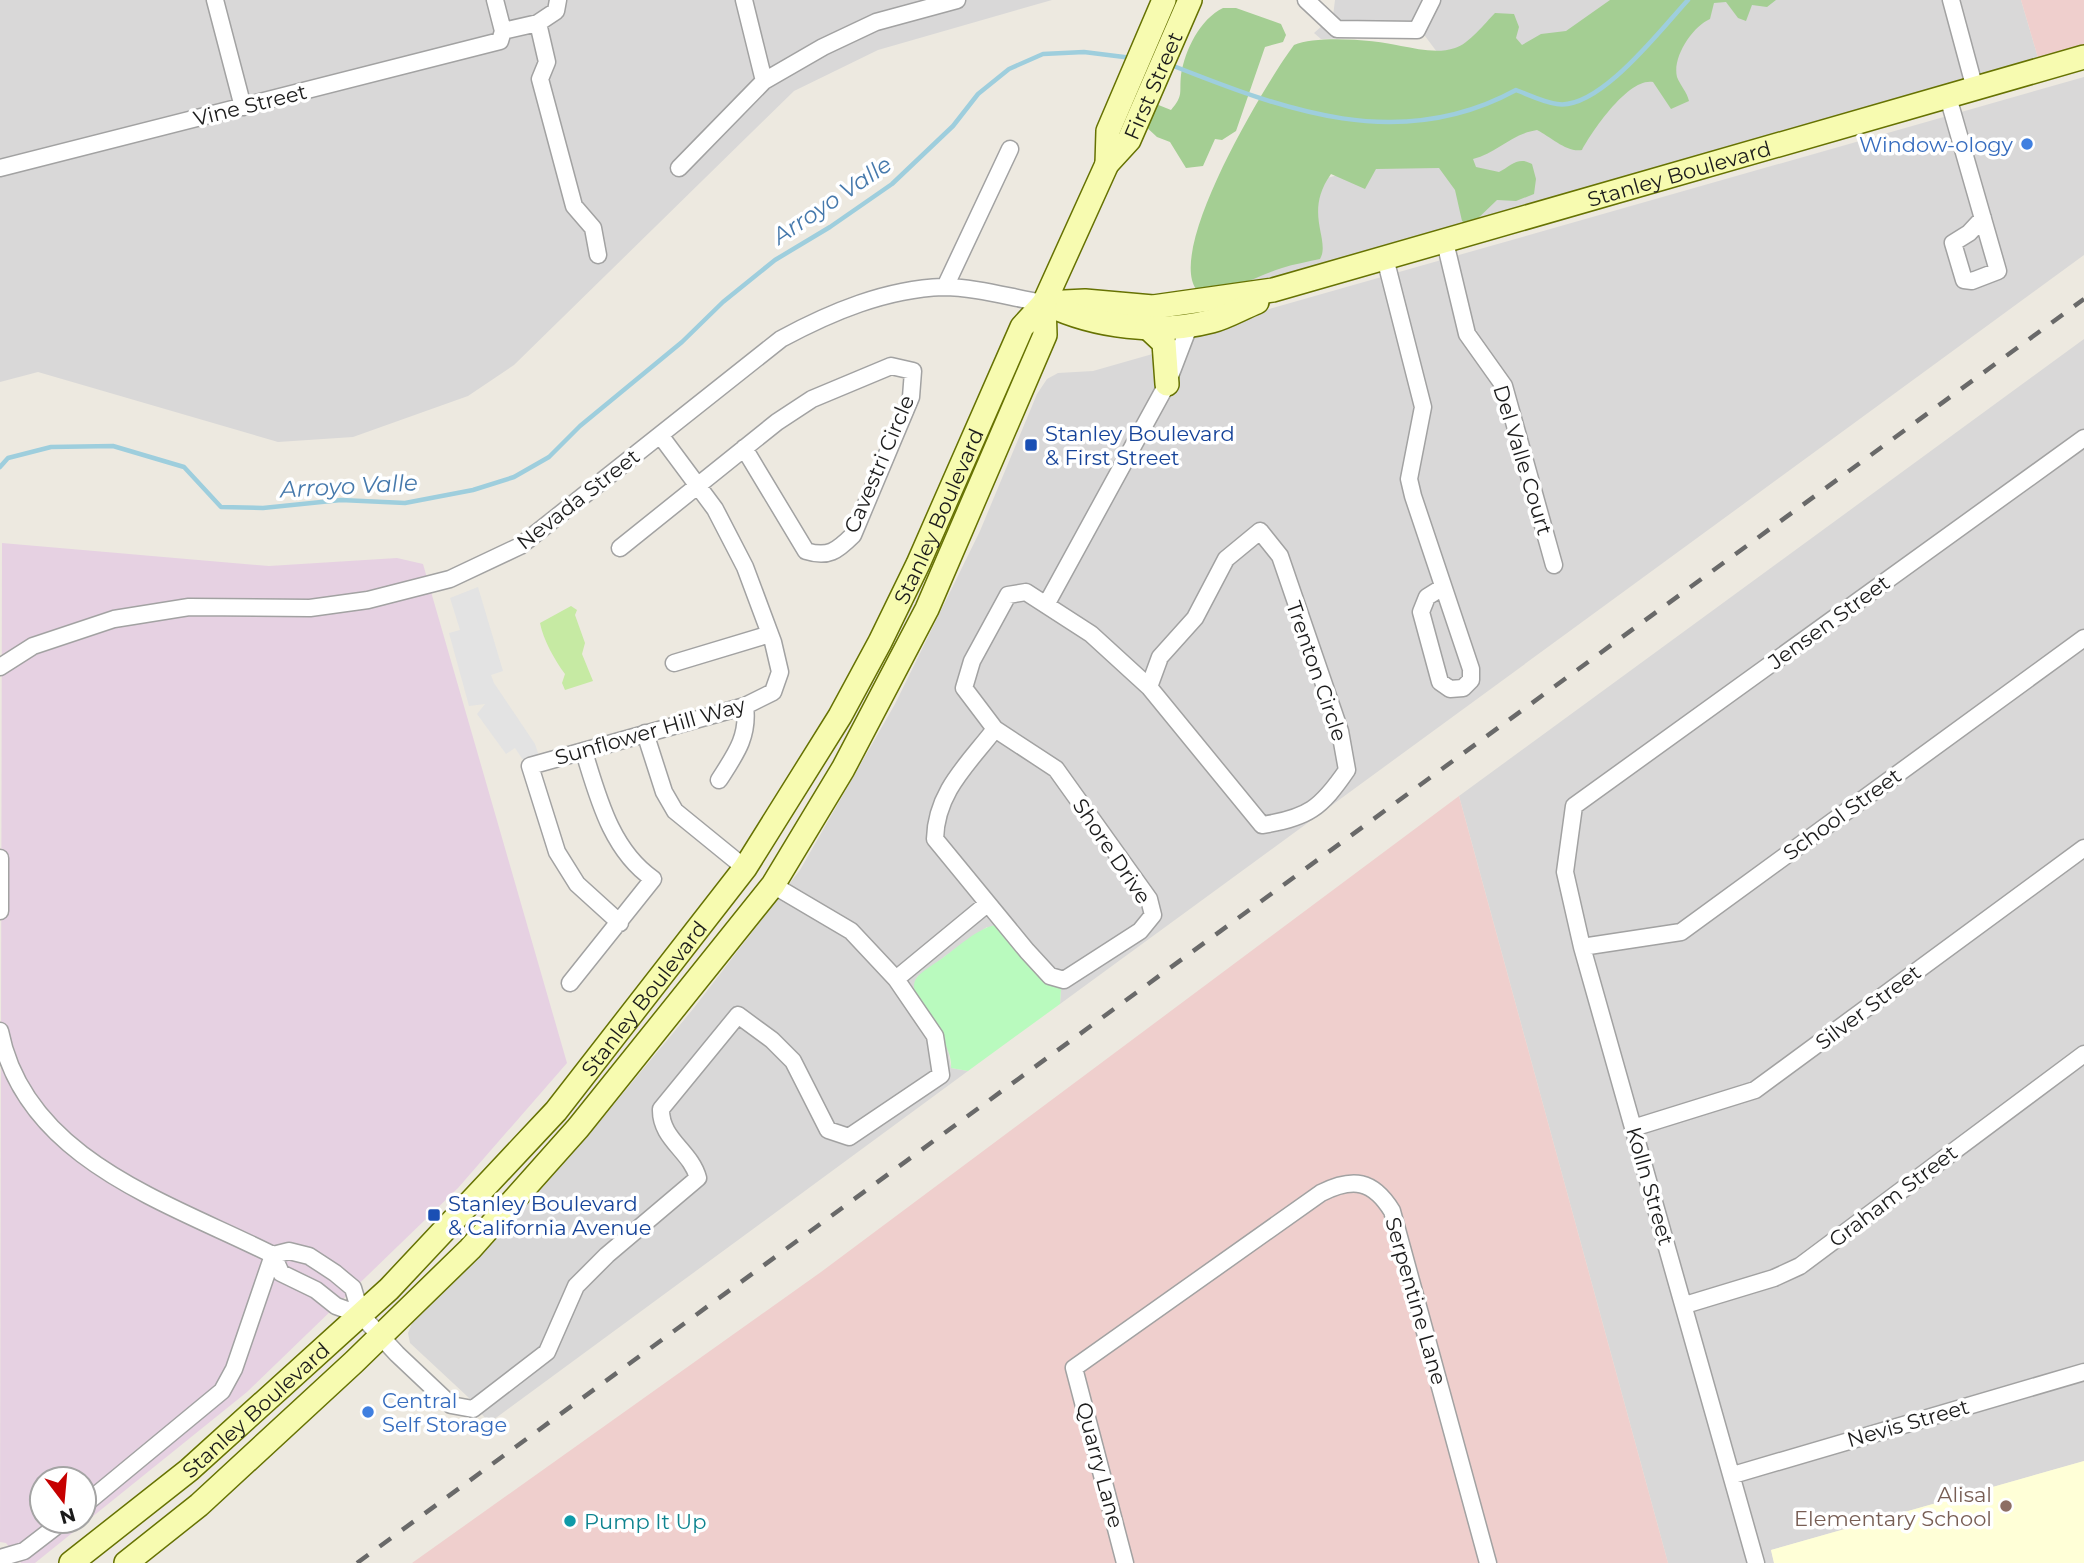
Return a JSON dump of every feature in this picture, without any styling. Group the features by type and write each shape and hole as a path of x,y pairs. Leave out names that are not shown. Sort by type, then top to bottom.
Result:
{"main road":[{"name":"First Street","path":"1119,136 1164,0"},
{"name":"First Street","path":"1044,303 1119,136 1190,0"},
{"name":"Stanley Boulevard","path":"71,1563 189,1470 361,1315 450,1226 556,1111 745,868 840,716 918,564 1022,327 1044,303 1085,301 1153,307 1273,290 2084,57"},
{"name":"Stanley Boulevard","path":"1044,303 1079,319 1147,327 1212,321 1259,301 1273,290"},
{"name":"Stanley Boulevard","path":"126,1563 199,1505 381,1337 470,1249 578,1128 773,885 849,758 927,609 1045,335 1044,303"},
{"path":"1147,327 1164,343 1167,384"},
{"path":"773,885 774,853 830,759 838,741 840,716"},
{"path":"660,1027 668,1006 687,976 745,896 749,884 745,868"},
{"path":"556,1111 578,1128"}],"street":[{"path":"215,0 243,107"},
{"path":"495,0 501,36"},
{"path":"558,0 556,10 538,23 547,62 540,79 574,206 593,228 598,255"},
{"path":"744,0 764,81"},
{"path":"679,168 764,81 823,47 876,22 957,0"},
{"path":"1306,0 1337,29 1418,30 1432,0"},
{"path":"1951,0 1975,89"},
{"name":"Vine Street","path":"0,168 243,107 501,36 538,23"},
{"path":"1948,97 1983,218"},
{"path":"945,287 1010,149"},
{"name":"Del Valle Court","path":"1444,242 1467,334 1504,386 1554,565"},
{"path":"1385,258 1423,407 1409,480 1471,669 1471,680 1463,688 1450,689 1440,682 1421,612 1427,597 1443,587"},
{"name":"Nevada Street","path":"0,667 33,646 114,619 189,607 310,608 368,600 433,585 520,546 781,339 826,315 898,293 945,287 1044,303"},
{"path":"1046,605 1167,384 1190,324"},
{"name":"Cavestri Circle","path":"620,548 744,448 812,400 855,379 891,366 913,371 911,397 906,409 853,535 838,551 822,556 807,551 744,448"},
{"name":"Sunflower Hill Way","path":"620,923 577,884 557,852 530,766 745,706 772,692 780,672 770,634 745,567 715,509 660,435"},
{"name":"Jensen Street","path":"1574,806 2084,438"},
{"name":"Trenton Circle","path":"995,729 964,688 972,661 1008,594 1026,592 1090,634 1149,687 1262,825 1293,820 1327,800 1347,770 1340,731 1280,556 1260,531 1226,559 1195,618 1160,657 1149,687"},
{"path":"674,663 770,634"},
{"name":"School Street","path":"1581,947 1681,932 2084,638"},
{"path":"719,780 744,739 747,723 745,706"},
{"path":"895,979 988,904 935,839 935,821 950,784 995,729"},
{"name":"Shore Drive","path":"988,904 1050,976 1064,980 1140,931 1153,915 1149,899 1056,769 995,729"},
{"path":"645,733 664,792 675,811 745,868"},
{"path":"570,983 653,879 640,870 606,821 584,751"},
{"name":"Kolln Street","path":"1574,806 1565,872 1581,947 1685,1305 1756,1563"},
{"name":"Silver Street","path":"1633,1128 1755,1090 2084,848"},
{"path":"0,858 0,911"},
{"path":"0,1031 9,1068 37,1113 69,1145 118,1179 274,1255 289,1251 309,1256 354,1289 361,1315 452,1405 473,1409 503,1389 547,1352 576,1286 607,1255 698,1178 695,1166 665,1130 661,1109 738,1015 772,1040 793,1061 828,1130 849,1137 941,1074 935,1037 895,979 851,931 773,885"},
{"name":"Graham Street","path":"1685,1305 1774,1278 1800,1266 2084,1054"},
{"name":"Serpentine Lane","path":"1074,1368 1321,1193 1342,1182 1368,1185 1383,1197 1392,1212 1488,1563"},
{"path":"274,1255 281,1273 316,1290 336,1306 361,1315"},
{"path":"98,1494 133,1468 222,1391 234,1369 274,1255"},
{"name":"Quarry Lane","path":"1074,1368 1125,1563"},
{"name":"Nevis Street","path":"1733,1475 2084,1372"},
{"path":"0,1558 24,1551 45,1535"}],"shaded area":[{"path":"0,0 1052,0 878,50 794,91 514,365 468,396 353,437 278,442 38,372 0,382"},
{"path":"1335,0 1611,0 1545,50 1443,60 1425,36 1321,39 1314,33 1333,16"},
{"path":"1708,0 2021,0 2039,61 1682,160 1371,251 1228,289 1256,197 1338,175"},
{"path":"2021,0 2084,0 2084,47 2039,61"},
{"path":"2084,77 2084,255 1060,1004 1061,989 1042,979 987,927 955,949 917,977 915,998 947,1043 951,1068 968,1071 489,1423 468,1397 410,1343 408,1333 413,1321 454,1282 585,1139 693,1009 800,870 895,704 980,531 1037,394 1047,379 1058,373 1093,371 1184,345 1192,334 1206,327"},
{"path":"2084,339 2084,1461 1771,1550 1774,1563 1668,1563 1459,796"},
{"path":"2,543 269,566 397,558 423,564 567,1063 458,1188 247,1392 98,1512 98,1465 28,1465 28,1535 70,1535 35,1563 21,1563 6,1543 0,1542"},
{"path":"478,587 503,671 491,675 535,744 539,756 523,760 515,748 506,754 477,714 485,704 469,706 449,633 460,630 450,598"},
{"path":"1459,796 1668,1563 412,1563 821,1272"},
{"name":"Alisal Elementary School","path":"2084,1461 2084,1563 1774,1563 1771,1550"}],"green space":[{"path":"1610,0 1776,0 1767,7 1752,5 1746,21 1738,18 1726,2 1714,3 1710,19 1691,35 1678,60 1677,77 1689,101 1671,109 1653,82 1643,83 1633,88 1612,107 1582,150 1565,147 1537,130 1519,135 1473,159 1476,167 1499,172 1515,163 1527,162 1532,164 1536,179 1534,194 1516,201 1497,200 1470,226 1462,221 1455,190 1439,168 1376,169 1365,189 1331,174 1319,201 1322,243 1320,259 1282,268 1230,288 1196,289 1191,268 1195,239 1207,204 1243,128 1294,45 1317,40 1347,40 1442,51 1466,42 1495,13 1514,14 1519,27 1516,38 1522,45 1541,34 1566,31"},
{"path":"1223,8 1236,8 1281,24 1286,35 1283,42 1265,47 1236,131 1222,140 1215,139 1203,166 1186,168 1170,142 1157,137 1143,124 1156,104 1171,110 1175,105 1190,46 1207,20"},
{"path":"571,606 577,610 575,615 585,643 582,654 593,681 565,690 562,683 565,674 550,650 540,623"},
{"path":"995,925 1003,929 1042,979 1061,989 1060,1004 968,1071 951,1068 950,1055 921,1006 914,985 924,971 975,934"}],"waterway":[{"name":"Arroyo Valle","path":"1171,65 1257,97 1299,110 1342,118 1385,122 1429,119 1472,109 1516,90 1552,103 1574,103 1592,95 1610,82 1688,0"},
{"name":"Arroyo Valle","path":"0,467 8,458 51,447 113,446 184,467 221,507 263,508 341,500 405,503 473,490 514,477 549,457 580,426 682,342 723,302 775,260 830,227 892,184 953,126 978,94 1009,69 1043,54 1084,52 1132,58"}],"railway":[{"path":"357,1563 2084,299"}],"place":[{"name":"Window-ology","path":"2027,144"},
{"name":"Stanley Boulevard & First Street","path":"1031,445"},
{"name":"Stanley Boulevard & California Avenue","path":"434,1215"},
{"name":"Central Self Storage","path":"368,1412"},
{"name":"Alisal Elementary School","path":"2006,1506"},
{"name":"Pump It Up","path":"570,1521"}]}
